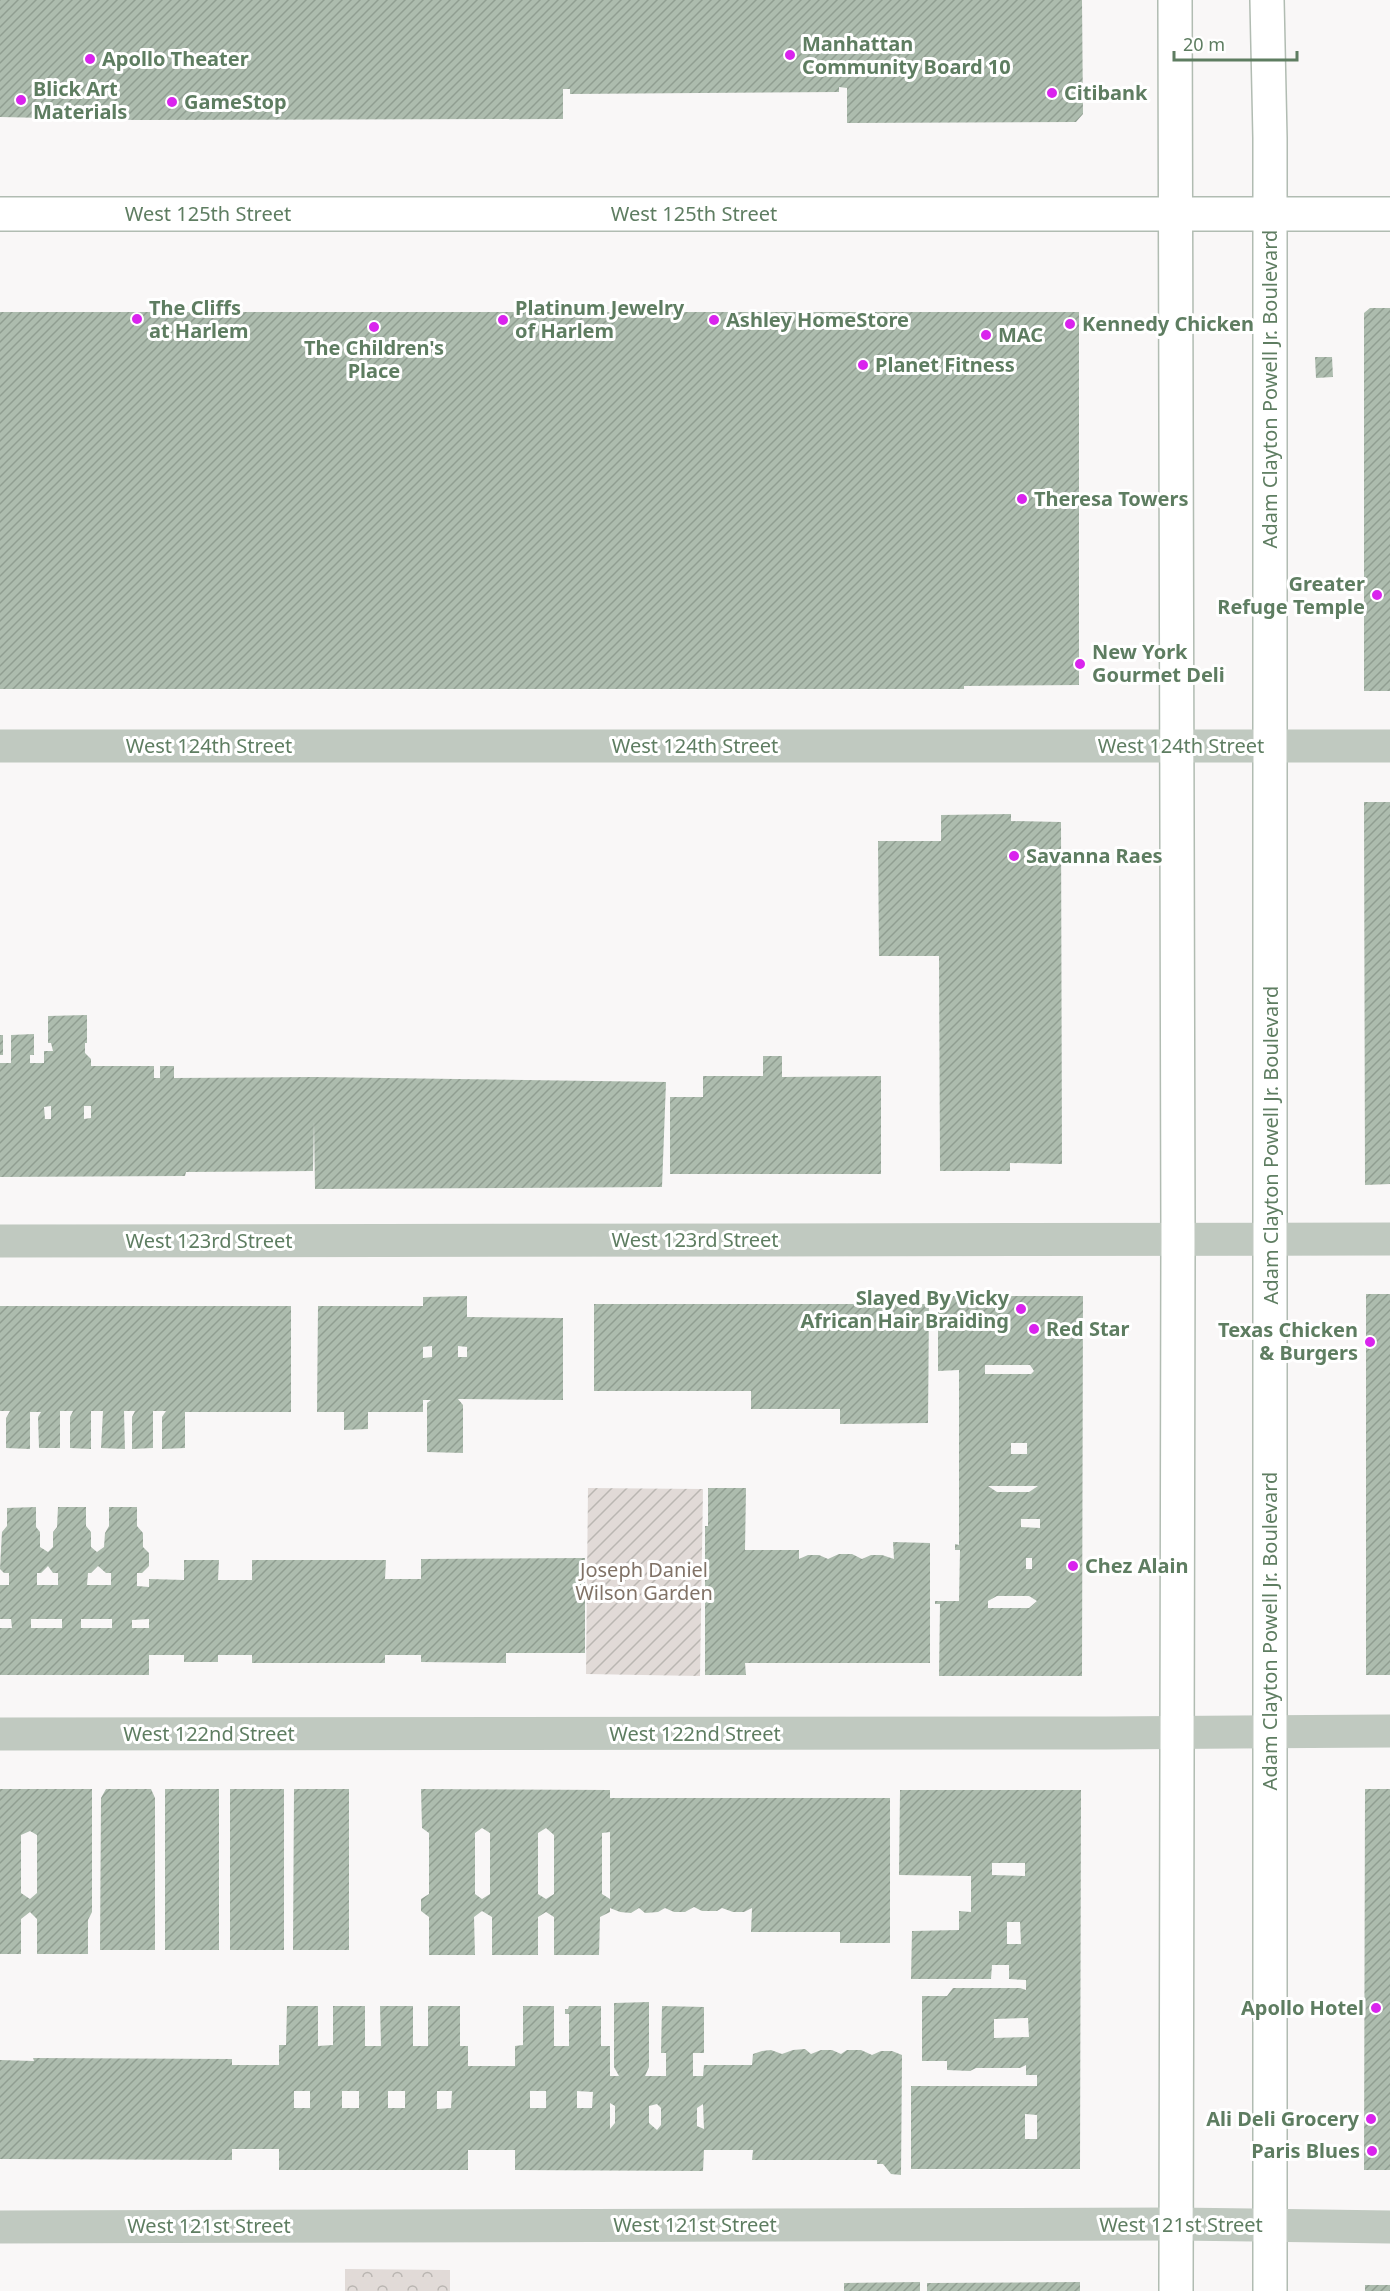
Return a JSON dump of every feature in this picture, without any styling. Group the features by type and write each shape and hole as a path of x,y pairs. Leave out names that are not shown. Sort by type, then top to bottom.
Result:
{"main road":[{"path":"1176,0 1178,1239 1176,2291"},
{"name":"Adam Clayton Powell Jr. Boulevard","path":"1268,0 1272,1238 1270,2291"},
{"name":"West 125th Street","path":"0,214 1390,214"}],"street":[{"name":"West 124th Street","path":"0,746 1390,746"},
{"name":"West 123rd Street","path":"0,1241 1390,1239"},
{"name":"West 122nd Street","path":"0,1734 1390,1731"},
{"name":"West 121st Street","path":"0,2227 1176,2224 1390,2227"}],"green space":[{"name":"Joseph Daniel Wilson Garden","path":"588,1488 703,1489 700,1676 586,1674"},
{"path":"345,2269 450,2270 450,2291 345,2291"}],"building":[{"path":"0,0 1082,0 1083,114 1076,122 847,123 847,88 839,87 839,92 570,94 570,89 563,89 563,119 137,120 0,117"},
{"path":"1370,308 1390,308 1390,691 1364,691 1364,313"},
{"path":"0,312 1079,312 1079,685 964,686 964,689 0,689"},
{"path":"1315,357 1332,357 1333,377 1316,378"},
{"path":"1364,802 1390,802 1390,1184 1365,1185"},
{"path":"1011,814 1011,821 1061,822 1062,1164 1010,1163 1010,1171 940,1171 939,956 879,956 878,841 941,841 941,815"},
{"path":"87,1015 85,1053 91,1059 91,1066 154,1066 154,1078 160,1078 160,1066 174,1066 174,1078 313,1077 666,1082 662,1187 315,1189 314,1121 313,1171 186,1172 185,1176 0,1177 0,1063 11,1063 11,1035 34,1034 34,1055 30,1055 30,1063 44,1063 44,1051 53,1051 51,1043 48,1043 48,1016","holes":["51,1106 51,1119 45,1119 44,1107","84,1106 91,1106 91,1118 84,1119"]},
{"path":"0,1035 3,1035 3,1055 0,1055"},
{"path":"763,1056 782,1056 782,1077 881,1076 881,1174 670,1174 670,1097 703,1097 703,1076 763,1076"},
{"path":"1366,1294 1390,1294 1390,1675 1366,1675"},
{"path":"467,1296 467,1317 563,1318 563,1400 458,1399 463,1405 463,1453 427,1452 427,1403 431,1400 423,1400 423,1412 368,1412 368,1429 344,1430 344,1412 317,1412 318,1306 423,1306 423,1297","holes":["432,1346 432,1357 423,1358 423,1347","458,1346 467,1347 467,1357 458,1357"]},
{"path":"938,1296 1083,1296 1082,1676 939,1676 940,1604 935,1604 935,1601 959,1601 960,1550 955,1550 955,1544 959,1545 959,1370 938,1371","holes":["985,1365 1030,1365 1034,1371 1031,1374 985,1374","1011,1443 1027,1443 1027,1454 1011,1454","988,1486 1038,1486 1029,1492 997,1492","1021,1519 1040,1519 1040,1528 1021,1527","1026,1558 1032,1558 1032,1569 1026,1569","997,1596 1029,1596 1037,1601 1029,1608 988,1608 988,1601"]},
{"path":"594,1304 929,1304 928,1423 840,1424 840,1409 751,1409 751,1391 594,1391"},
{"path":"0,1306 291,1306 291,1412 185,1412 185,1448 162,1449 162,1417 166,1411 153,1411 153,1448 132,1449 132,1417 135,1411 124,1411 125,1449 101,1448 103,1411 91,1411 91,1449 70,1448 70,1417 73,1411 60,1411 60,1448 39,1448 38,1417 41,1412 30,1412 30,1449 6,1448 6,1418 10,1411 0,1411"},
{"path":"708,1488 746,1488 745,1550 799,1550 799,1559 808,1555 819,1555 828,1559 839,1554 852,1554 862,1559 871,1555 882,1555 894,1559 893,1542 930,1543 930,1663 745,1663 746,1675 705,1675 705,1526 708,1526"},
{"path":"36,1507 36,1527 40,1532 40,1547 48,1552 53,1547 53,1532 57,1527 58,1507 86,1507 86,1526 91,1532 91,1547 97,1552 104,1547 105,1533 109,1526 109,1507 137,1507 137,1526 143,1533 143,1547 149,1553 149,1566 142,1573 137,1573 137,1586 149,1587 149,1579 184,1580 184,1560 219,1560 218,1580 252,1580 252,1560 386,1560 385,1579 421,1579 421,1559 585,1558 585,1653 506,1653 506,1663 421,1662 421,1655 385,1655 385,1663 252,1663 252,1655 218,1655 218,1662 184,1662 184,1655 149,1655 149,1675 0,1675 0,1628 12,1628 11,1619 0,1619 0,1585 9,1585 9,1573 4,1573 0,1569 2,1532 7,1526 7,1508","holes":["48,1566 53,1573 58,1573 58,1585 37,1585 37,1573 41,1573","98,1566 106,1573 111,1573 111,1585 87,1585 88,1573","31,1619 62,1619 62,1628 31,1628","81,1619 112,1619 112,1628 81,1628","149,1619 149,1628 132,1628 132,1620"]},
{"path":"0,1789 92,1789 92,1912 88,1920 88,1954 37,1954 37,1919 30,1912 21,1919 21,1954 0,1954","holes":["30,1831 37,1835 37,1893 30,1899 21,1893 21,1835"]},
{"path":"106,1789 151,1789 155,1798 155,1950 100,1950 101,1798"},
{"path":"165,1789 219,1789 219,1950 165,1950"},
{"path":"230,1789 284,1789 284,1950 230,1950"},
{"path":"294,1789 349,1789 349,1950 293,1950"},
{"path":"421,1789 610,1790 610,1798 890,1798 890,1943 840,1943 840,1932 751,1932 752,1908 744,1912 733,1912 722,1908 717,1911 702,1911 694,1907 685,1912 674,1912 665,1908 658,1912 645,1913 639,1908 631,1913 610,1908 610,1912 600,1917 599,1955 554,1955 554,1917 546,1912 538,1917 538,1955 492,1955 492,1917 482,1911 474,1917 475,1955 429,1955 429,1917 421,1911 421,1899 429,1894 429,1833 422,1828","holes":["482,1828 490,1833 490,1894 482,1899 475,1894 475,1833","546,1828 554,1835 554,1894 546,1899 538,1894 538,1833","610,1832 610,1899 602,1894 602,1833"]},
{"path":"1365,1789 1390,1789 1390,2170 1364,2170"},
{"path":"900,1790 1081,1790 1080,2169 911,2169 911,2086 1037,2086 1037,2075 1026,2075 1026,2065 1020,2068 976,2068 970,2071 947,2070 947,2061 922,2061 922,1996 947,1996 953,1988 1020,1988 1026,1990 1026,1980 1009,1979 1009,1965 992,1965 991,1979 911,1979 912,1931 959,1930 959,1911 971,1912 971,1876 899,1875","holes":["992,1863 1025,1863 1025,1876 992,1875","1007,1922 1020,1922 1021,1944 1007,1944","1028,2018 1029,2037 994,2038 994,2019","1025,2114 1037,2115 1037,2139 1025,2139"]},
{"path":"649,2002 649,2067 645,2076 666,2076 666,2053 661,2053 662,2006 704,2007 704,2053 693,2053 693,2076 703,2076 704,2065 752,2065 753,2054 771,2050 782,2054 805,2049 811,2054 821,2050 832,2050 841,2054 847,2050 861,2050 872,2055 881,2051 892,2051 902,2055 901,2175 891,2174 883,2164 877,2164 877,2160 752,2160 753,2150 704,2150 703,2171 515,2170 515,2150 468,2150 468,2170 279,2170 279,2149 232,2149 232,2160 0,2159 0,2060 34,2061 33,2058 232,2059 232,2065 279,2065 279,2045 286,2045 287,2006 318,2006 318,2046 333,2045 333,2006 365,2006 365,2046 381,2046 380,2006 413,2006 413,2046 428,2046 428,2006 460,2006 460,2046 468,2046 468,2066 515,2066 515,2046 523,2045 523,2006 554,2006 554,2046 569,2046 569,2014 565,2014 565,2009 569,2006 601,2006 601,2046 610,2046 610,2076 619,2076 614,2067 614,2003","holes":["294,2091 310,2091 310,2108 294,2108","342,2091 359,2091 359,2108 342,2108","388,2091 405,2091 405,2108 388,2108","437,2091 452,2091 451,2108 437,2109","530,2091 546,2091 546,2108 530,2108","577,2091 593,2092 592,2108 577,2108","610,2103 615,2106 615,2123 610,2129","657,2104 661,2108 661,2125 657,2130 649,2123 649,2106","703,2104 704,2129 697,2126 697,2108"]},
{"path":"920,2282 920,2291 844,2291 844,2283"},
{"path":"1080,2282 1080,2291 927,2291 927,2283"},
{"path":"1365,2285 1390,2285 1390,2291 1365,2291"}],"place":[{"name":"Manhattan Community Board 10","path":"790,55"},
{"name":"Apollo Theater","path":"90,59"},
{"name":"Citibank","path":"1052,93"},
{"name":"Blick Art Materials","path":"21,100"},
{"name":"GameStop","path":"172,102"},
{"name":"The Cliffs at Harlem","path":"137,319"},
{"name":"Platinum Jewelry of Harlem","path":"503,320"},
{"name":"Ashley HomeStore","path":"714,320"},
{"name":"Kennedy Chicken","path":"1070,324"},
{"name":"The Children's Place","path":"374,327"},
{"name":"MAC","path":"986,335"},
{"name":"Planet Fitness","path":"863,365"},
{"name":"Theresa Towers","path":"1022,499"},
{"name":"Greater Refuge Temple","path":"1377,595"},
{"name":"New York Gourmet Deli","path":"1080,664"},
{"name":"Savanna Raes","path":"1014,856"},
{"name":"Slayed By Vicky African Hair Braiding","path":"1021,1309"},
{"name":"Red Star","path":"1034,1329"},
{"name":"Texas Chicken & Burgers","path":"1370,1342"},
{"name":"Chez Alain","path":"1073,1566"},
{"name":"Apollo Hotel","path":"1376,2008"},
{"name":"Ali Deli Grocery","path":"1371,2119"},
{"name":"Paris Blues","path":"1372,2151"}]}
